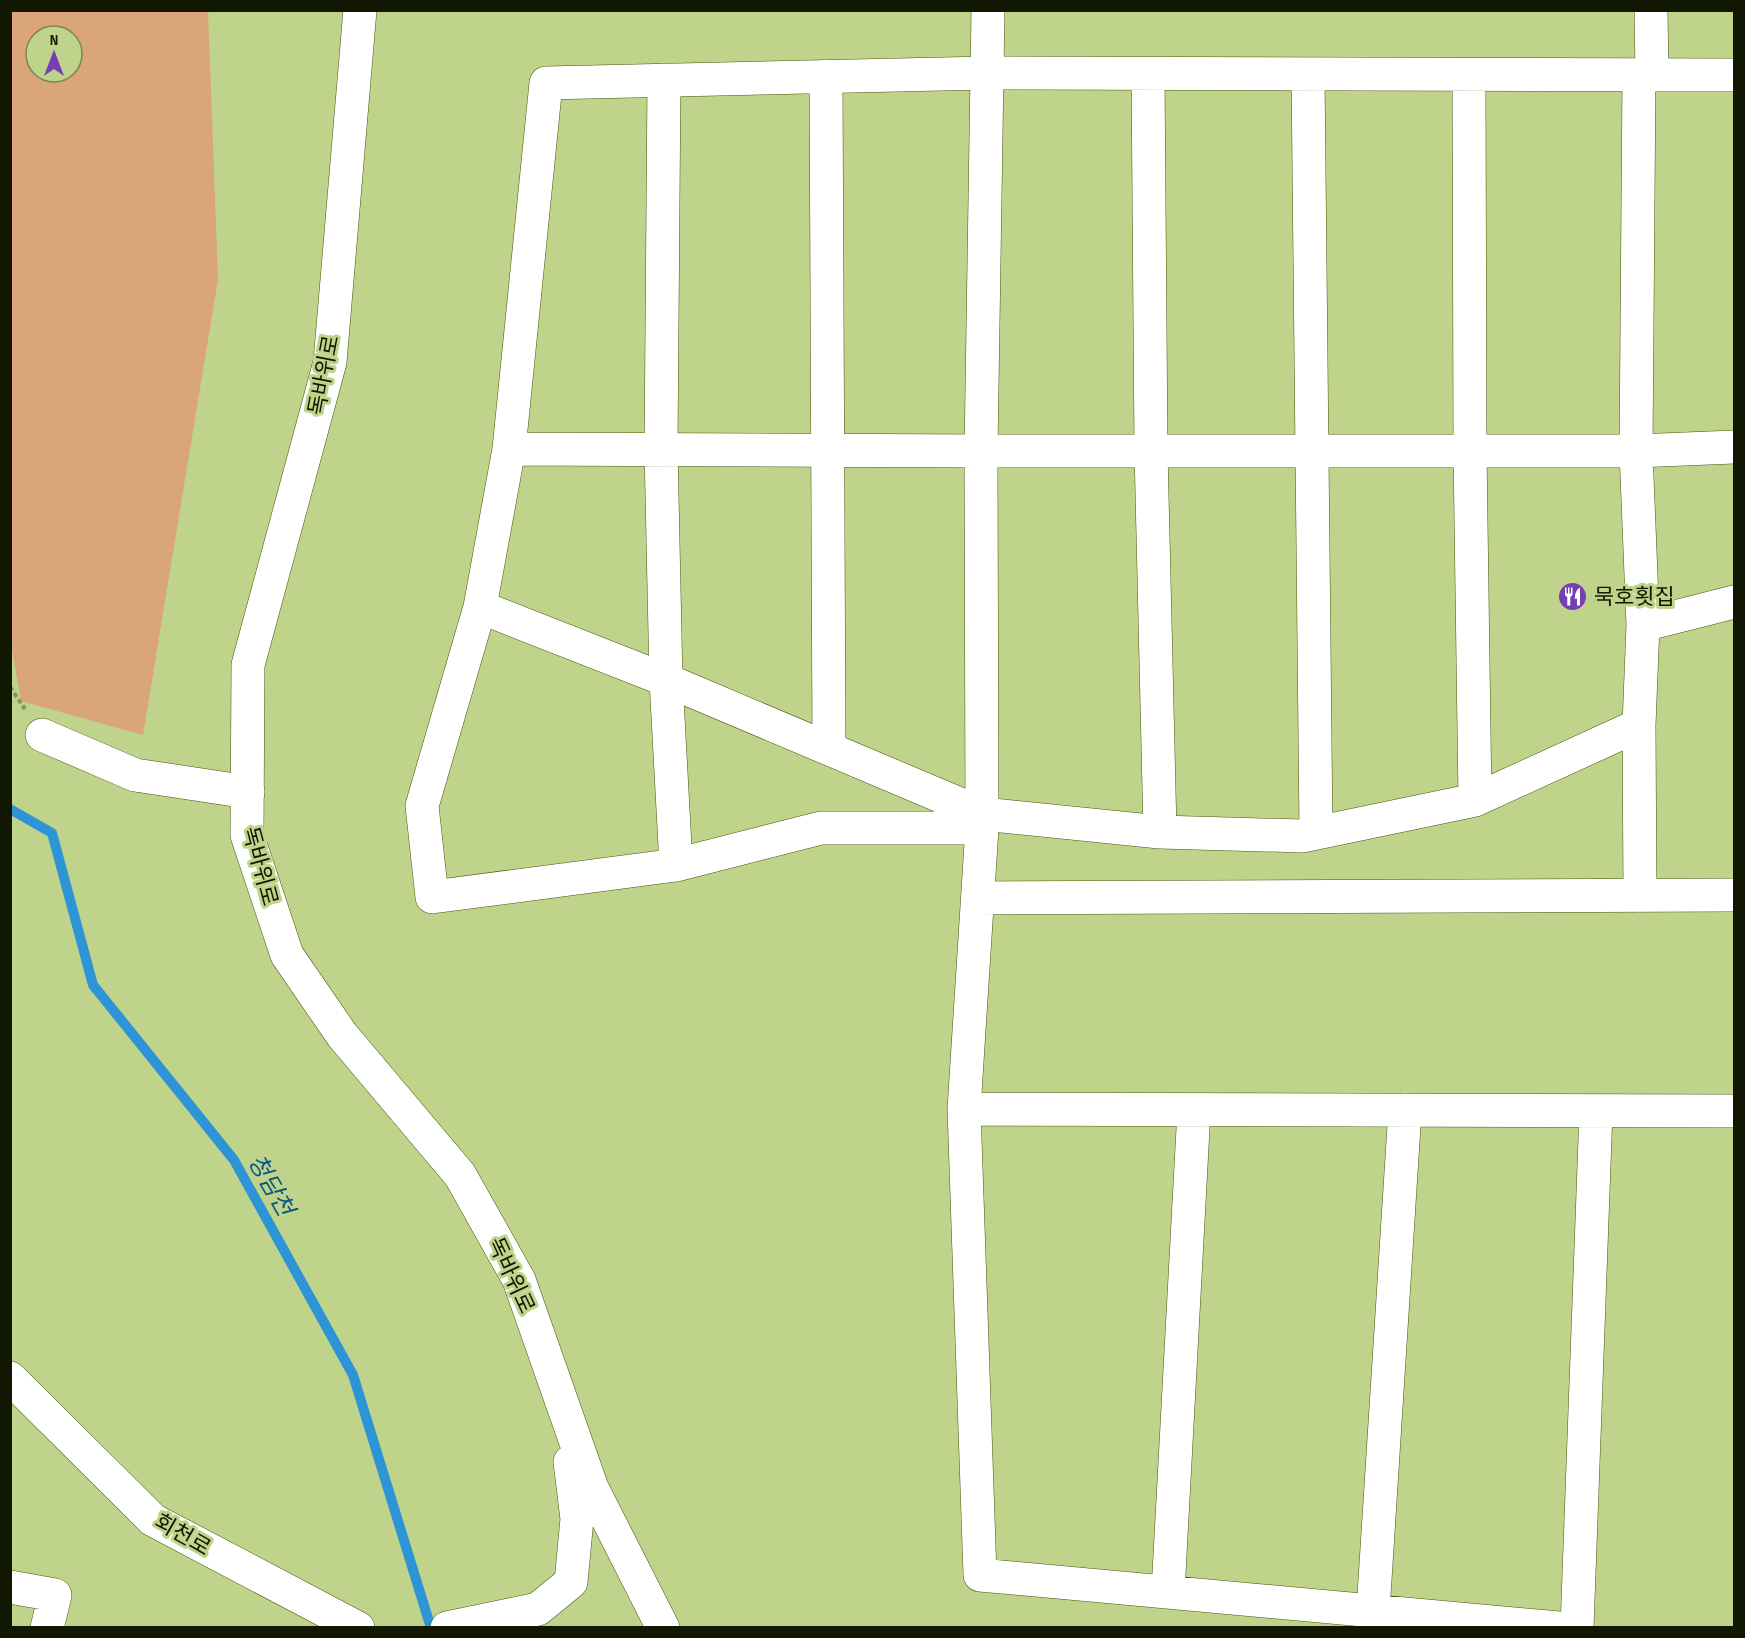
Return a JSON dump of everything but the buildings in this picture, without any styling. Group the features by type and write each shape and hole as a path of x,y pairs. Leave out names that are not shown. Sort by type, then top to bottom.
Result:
{"street":[{"name":"독바위로","path":"360,10 330,362 248,665 247,835 287,955 342,1035 460,1175 519,1280 592,1488 663,1628"},
{"path":"988,10 981,451 982,821 964,1109 980,1575 1559,1628"},
{"path":"1640,896 1640,725 1643,625 1636,451 1645,75 1651,10"},
{"path":"1640,725 1475,800 1302,836 1160,832 982,821 821,828 676,865 432,897 422,806 480,607 509,449 546,83 988,73 1734,75"},
{"path":"1148,74 1151,451 1160,832"},
{"path":"1308,74 1316,833"},
{"path":"1469,75 1470,451 1475,800"},
{"path":"825,76 829,748"},
{"path":"664,80 661,449 666,680 676,865"},
{"path":"509,449 1636,451 1734,447"},
{"path":"1643,625 1734,602"},
{"path":"480,607 666,680 829,748 982,821"},
{"path":"42,735 135,775 248,792"},
{"path":"978,898 1734,896"},
{"path":"964,1109 1734,1111"},
{"path":"1168,1592 1194,1110"},
{"path":"1373,1611 1405,1110"},
{"path":"1577,1628 1596,1111"},
{"name":"회천로","path":"10,1378 153,1520 358,1628"},
{"path":"447,1628 538,1609 571,1582 577,1519 564,1411"},
{"path":"10,1587 55,1595 47,1628"}],"shaded area":[{"path":"10,11 208,11 218,279 143,735 21,701 11,644"}],"waterway":[{"name":"청담천","path":"10,809 52,833 93,985 234,1160 353,1375 431,1628"}],"place":[{"name":"묵호횟집","path":"1573,596"}]}
